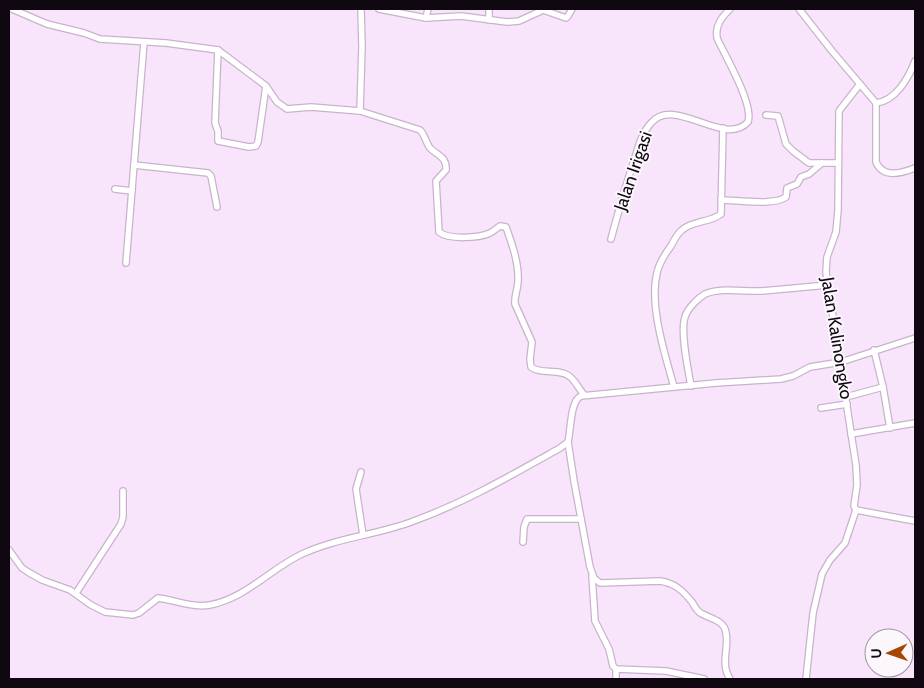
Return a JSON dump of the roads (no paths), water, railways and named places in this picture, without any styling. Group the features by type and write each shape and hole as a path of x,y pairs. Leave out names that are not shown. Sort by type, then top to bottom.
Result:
{"street":[{"path":"12,9 47,24 84,33 100,40 144,42 218,50 266,86 277,102 287,109 311,107 360,111 420,130 429,147 445,160 446,170 436,181 439,233 445,236 477,236 489,233 500,226 506,227 514,251 518,274 514,304 532,342 531,367 535,370 555,371 569,375 584,395"},
{"path":"360,9 362,46 360,111"},
{"path":"379,9 426,18 461,16 515,22 543,10 566,18 572,9"},
{"path":"426,18 428,9"},
{"path":"489,20 490,9"},
{"name":"Jalan Irigasi","path":"611,239 640,141 655,118 675,115 732,130 742,128 748,122 750,116 738,81 717,38 717,25 730,9"},
{"path":"799,9 876,103 877,165 883,171 895,174 915,168"},
{"path":"126,263 144,42"},
{"path":"218,50 215,123 218,131 218,141 249,147 256,146 266,86"},
{"path":"876,103 885,100 900,88 910,74 915,61"},
{"name":"Jalan Kalinongko","path":"806,679 813,613 822,574 830,560 845,543 856,510 854,506 857,471 828,285 827,262 836,232 838,210 839,111 860,84"},
{"path":"766,115 778,116 786,144 809,163 838,163"},
{"path":"674,387 663,347 656,303 657,273 664,256 684,228 696,222 720,215 723,128"},
{"path":"721,200 782,200 786,197 787,188 795,186 801,177 809,174 822,163"},
{"path":"134,165 208,173 211,176 217,207"},
{"path":"115,189 132,191"},
{"path":"691,386 684,318 700,298 706,294 722,291 760,291 828,285"},
{"path":"616,679 616,669 612,665 609,649 595,621 592,576 568,442 576,399 584,395 781,379 810,367 841,362 915,338"},
{"path":"874,350 884,387 890,428"},
{"path":"846,397 884,387"},
{"path":"821,408 847,404"},
{"path":"852,434 915,423"},
{"path":"9,550 22,568 28,572 42,580 76,593 96,608 130,615 139,613 158,598 195,605 210,604 233,598 302,554 410,522 471,497 568,442"},
{"path":"361,472 356,489 363,535"},
{"path":"76,593 121,524 123,517 123,491"},
{"path":"856,510 915,521"},
{"path":"523,542 524,527 527,519 581,519"},
{"path":"592,576 600,583 660,581 670,583 680,589 700,612 720,622 724,627 726,637 725,670 730,679"},
{"path":"616,669 666,671 704,679"}]}
